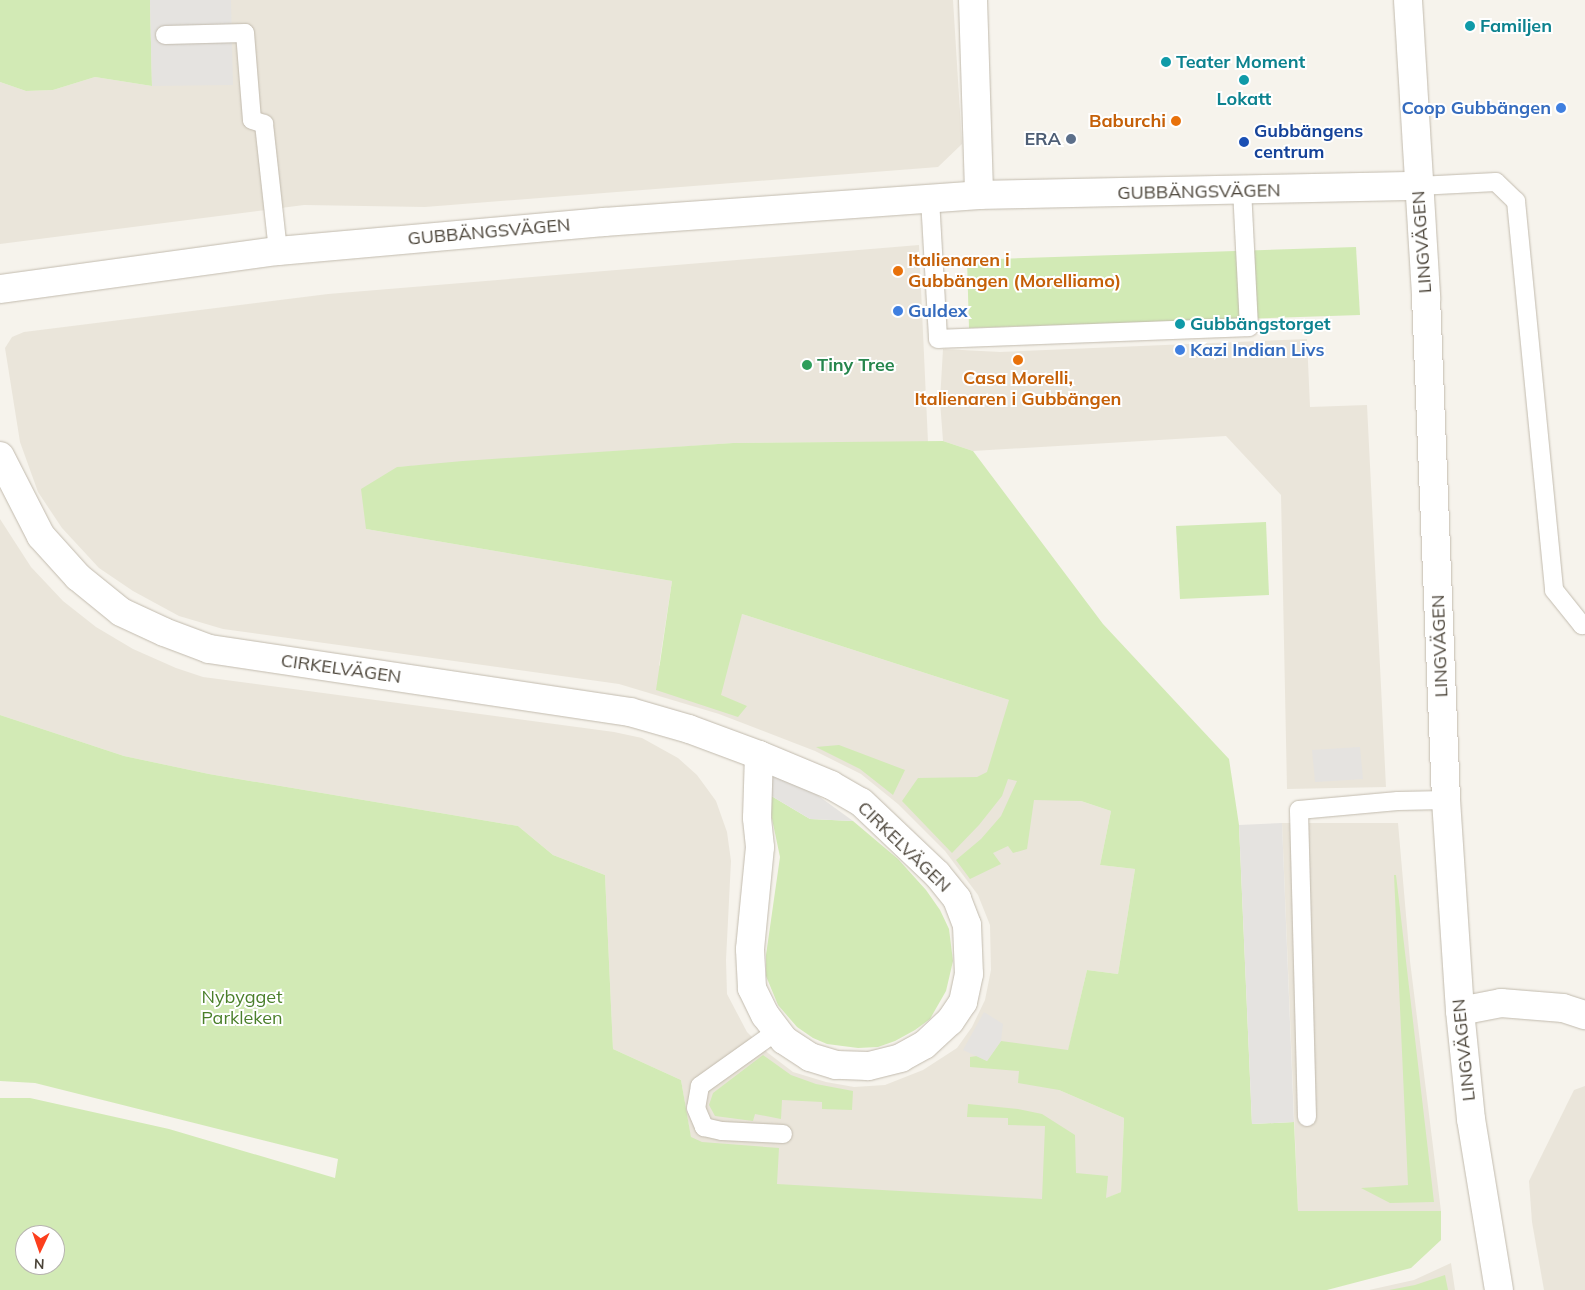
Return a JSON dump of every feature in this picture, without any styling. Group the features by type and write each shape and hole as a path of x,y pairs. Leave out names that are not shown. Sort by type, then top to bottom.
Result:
{"street":[{"path":"973,0 979,195"},
{"name":"LINGVÄGEN","path":"1408,0 1426,297 1446,800 1460,1011 1471,1118 1498,1290"},
{"name":"GUBBÄNGSVÄGEN","path":"0,289 278,251 604,222 979,195 1418,186"},
{"name":"CIRKELVÄGEN","path":"0,456 41,536 78,577 121,612 164,632 209,649 630,712 689,729 760,755 831,785 860,802 937,874 957,899 967,925 969,974 963,1002 950,1022 924,1046 901,1058 868,1066 836,1065 810,1057 784,1040 765,1015 752,988 750,950 760,847 758,818 760,755"},
{"path":"1460,1011 1501,1003 1562,1008 1585,1015"}],"lane":[{"path":"165,35 245,33 252,120 264,124 278,251"},
{"path":"1418,186 1496,182 1516,201 1554,590 1582,625 1585,624"},
{"path":"930,199 938,339 1249,327 1242,191"},
{"path":"1307,1117 1299,810 1398,801 1446,800"},
{"path":"777,1031 700,1086 696,1108 704,1126 722,1131 783,1134"}],"shaded area":[{"path":"150,0 953,0 962,144 938,167 425,207 304,205 0,244 0,82 26,91 53,90 95,77 152,86"},
{"path":"150,0 231,0 233,85 152,86"},
{"path":"919,245 928,442 733,443 397,467 366,529 672,581 659,666 742,614 1009,700 1081,801 1111,811 1100,865 1135,869 1118,974 1087,970 1059,1090 1124,1118 1121,1192 1065,1216 700,1192 681,1080 613,1049 605,875 553,855 518,826 209,774 124,756 0,715 0,519 31,567 63,601 96,627 133,649 176,668 203,677 614,732 642,738 678,758 697,775 716,801 727,832 731,861 726,960 727,994 747,1032 768,1053 793,1072 826,1082 854,1087 885,1085 923,1070 957,1048 972,1027 985,1000 991,970 990,925 978,895 945,851 898,804 861,774 815,751 719,714 619,684 223,629 179,616 133,591 99,568 62,528 38,492 20,442 5,348 12,337 24,332 328,294"},
{"path":"1307,339 1310,407 1367,405 1386,787 1287,789 1281,495 1226,436 973,451 943,441 940,401 943,349 1000,352"},
{"path":"1360,747 1363,779 1315,782 1312,750"},
{"path":"780,768 853,821 810,819 768,794 760,784"},
{"path":"1282,823 1398,823 1410,961 1441,1211 1298,1211"},
{"path":"1282,823 1294,1122 1252,1124 1239,825"},
{"path":"984,1012 1003,1024 1001,1041 987,1061 963,1050"},
{"path":"1585,1086 1585,1290 1544,1290 1532,1222 1529,1181 1574,1090"},
{"path":"1451,1263 1455,1290 1369,1290 1414,1280"}],"green space":[{"path":"0,0 150,0 152,86 95,77 53,90 26,91 0,82"},
{"path":"1356,247 1360,315 969,328 967,260"},
{"name":"Nybygget Parkleken","path":"943,441 973,451 1103,624 1229,759 1239,825 1252,1124 1294,1122 1298,1211 1441,1211 1441,1240 1411,1268 1327,1290 0,1290 0,1098 30,1098 169,1129 335,1178 338,1159 35,1083 0,1081 0,715 124,756 209,774 518,826 553,855 605,875 613,1049 681,1080 691,1137 702,1142 779,1148 777,1184 1042,1199 1045,1126 1008,1125 1008,1118 967,1117 968,1104 1018,1109 1042,1114 1075,1135 1076,1173 1108,1176 1106,1198 1121,1192 1124,1118 1059,1090 1018,1083 1019,1071 970,1067 970,1057 977,1056 987,1061 1001,1041 1068,1050 1087,970 1118,974 1135,869 1100,865 1111,811 1081,801 1034,800 1027,849 1013,853 1008,846 993,853 1001,864 970,879 956,860 981,839 1001,816 1017,781 1008,779 1002,796 979,825 952,853 902,801 918,778 977,777 987,772 1009,700 742,614 721,695 747,706 738,717 656,690 672,581 366,529 361,489 397,467 733,443"},
{"path":"1266,522 1269,595 1180,599 1176,526"},
{"path":"839,745 905,770 893,795 860,769 816,747"},
{"path":"768,794 810,819 853,821 898,859 926,890 940,910 949,929 953,961 946,991 930,1019 915,1030 895,1041 878,1047 858,1048 827,1044 813,1038 797,1027 778,1005 766,976 766,955 780,857 771,814 764,801"},
{"path":"1394,875 1396,875 1434,1202 1390,1203 1361,1188 1408,1185"},
{"path":"763,1055 791,1075 816,1084 853,1091 852,1110 822,1109 822,1102 782,1100 781,1119 755,1114 753,1121 715,1116 709,1105 713,1093"},
{"path":"1445,1275 1448,1290 1389,1290 1415,1285"}],"place":[{"name":"Familjen","path":"1470,26"},
{"name":"Teater Moment","path":"1166,62"},
{"name":"Lokatt","path":"1244,80"},
{"name":"Coop Gubbängen","path":"1561,108"},
{"name":"Baburchi","path":"1176,121"},
{"name":"ERA","path":"1071,139"},
{"name":"Gubbängens centrum","path":"1244,142"},
{"name":"Italienaren i Gubbängen (Morelliamo)","path":"898,271"},
{"name":"Guldex","path":"898,311"},
{"name":"Gubbängstorget","path":"1180,324"},
{"name":"Kazi Indian Livs","path":"1180,350"},
{"name":"Casa Morelli, Italienaren i Gubbängen","path":"1018,360"},
{"name":"Tiny Tree","path":"807,365"}]}
